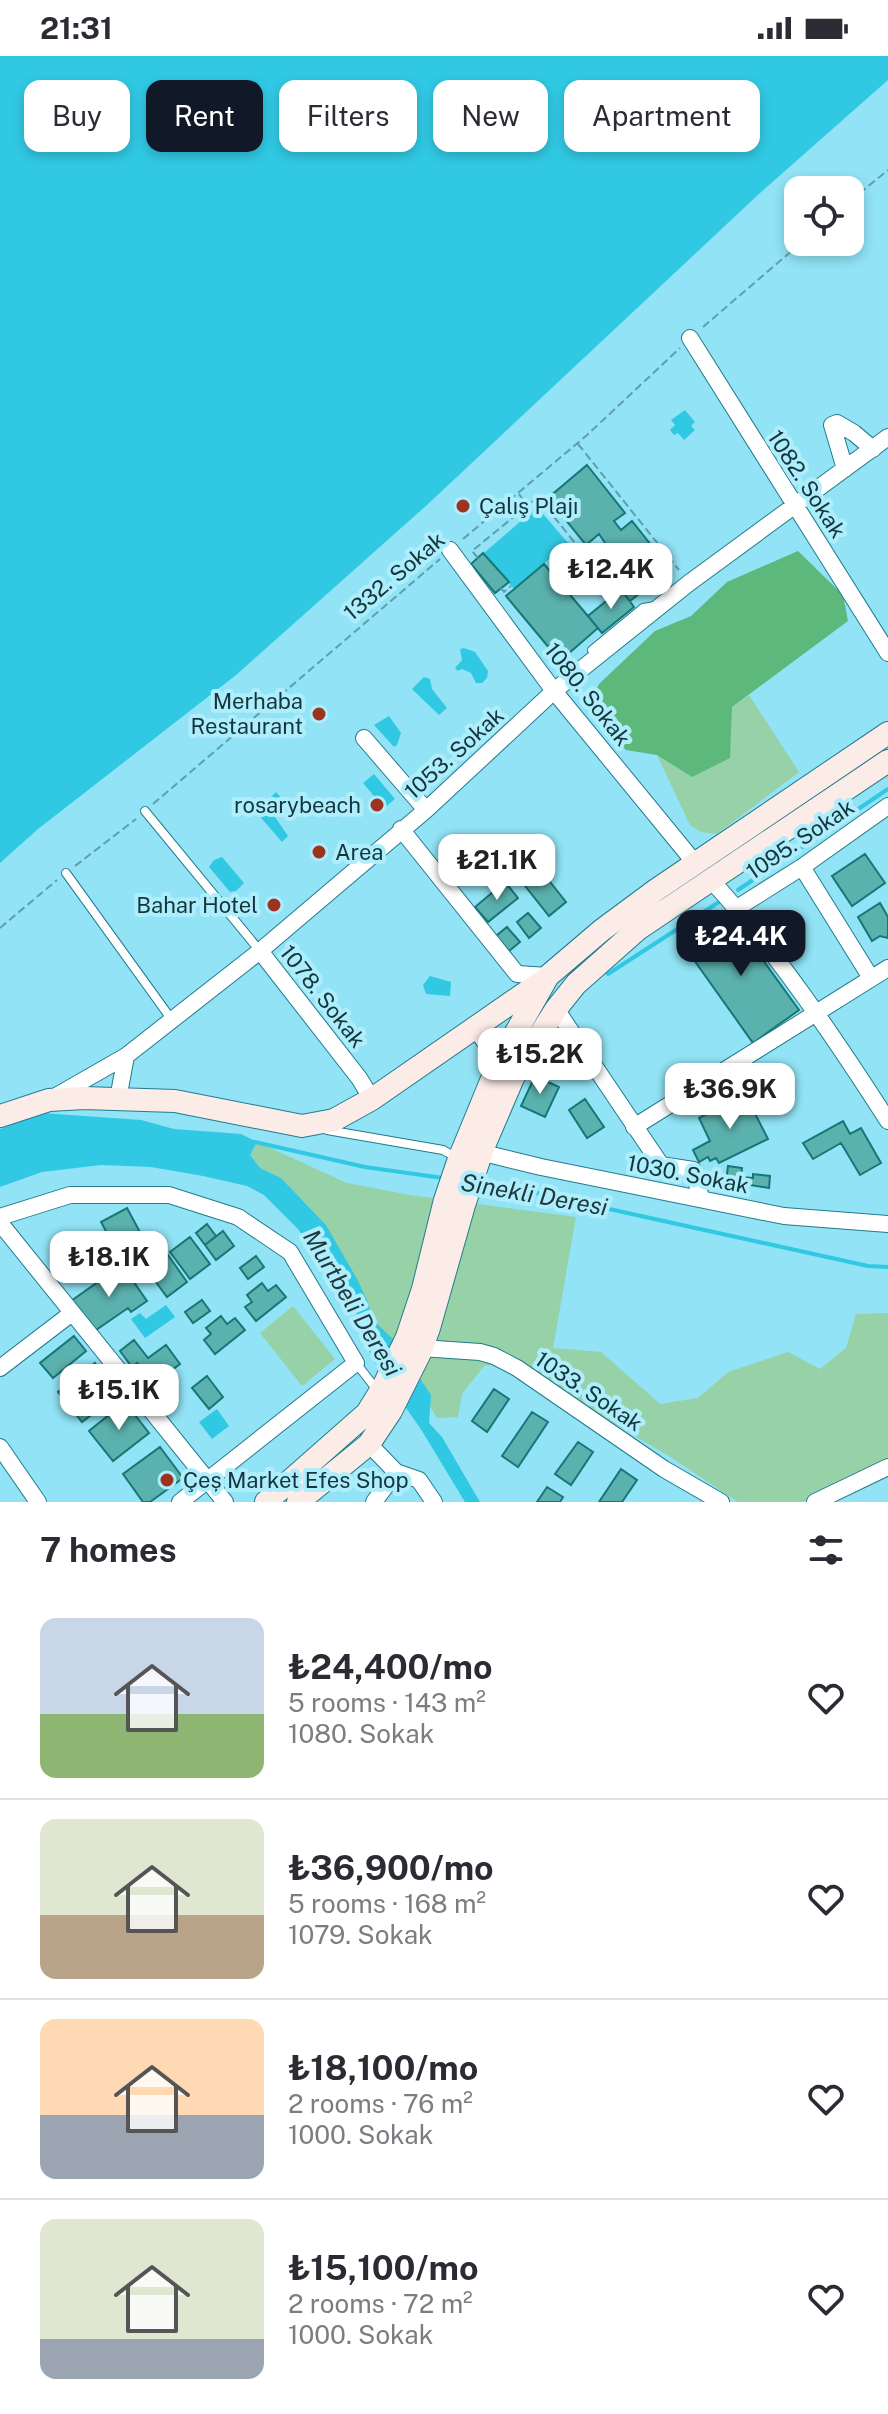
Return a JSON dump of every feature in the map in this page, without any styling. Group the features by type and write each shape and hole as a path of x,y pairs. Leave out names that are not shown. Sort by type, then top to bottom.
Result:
{"main road":[{"path":"0,1116 49,1100 118,1099 175,1101 302,1126 334,1120 372,1099 475,1028 695,863 888,733"},
{"path":"464,1165 483,1148 513,1078 556,1009 576,984 638,929 888,761"},
{"path":"548,976 576,984"},
{"path":"298,1502 369,1444 385,1397 416,1346 423,1289 499,1062 548,976"},
{"path":"266,1502 385,1397"}],"street":[{"name":"1082. Sokak","path":"690,338 888,653"},
{"path":"845,469 832,425 837,423 873,449"},
{"name":"1053. Sokak","path":"49,1100 126,1056 260,951 426,810 554,691 689,583 888,437"},
{"name":"1080. Sokak","path":"450,550 554,691 695,863"},
{"path":"364,738 426,810"},
{"name":"1095. Sokak","path":"737,908 802,867 888,806"},
{"path":"401,829 517,974 548,976"},
{"path":"802,867 871,978"},
{"path":"711,880 737,908 814,1012 888,1121"},
{"name":"1078. Sokak","path":"260,951 372,1099"},
{"path":"634,1127 888,968"},
{"path":"556,1009 661,1165 693,1170 701,1198"},
{"path":"475,1028 499,1062"},
{"path":"118,1099 126,1056"},
{"name":"1030. Sokak","path":"483,1148 492,1155 541,1167 784,1216 888,1224"},
{"path":"180,1502 207,1481 356,1363 290,1252 238,1217 169,1195 70,1195 0,1220 72,1313 207,1481 225,1502"},
{"path":"0,1368 72,1313"},
{"name":"1033. Sokak","path":"416,1346 494,1356 517,1368 664,1469 721,1502"},
{"path":"369,1444 396,1472 419,1480 434,1502"},
{"path":"0,1447 38,1502"},
{"path":"815,1502 888,1467"},
{"path":"374,1502 396,1472"}],"lane":[{"name":"1078. Sokak","path":"145,811 260,951"},
{"path":"66,873 172,1020"},
{"path":"302,1126 443,1150 464,1165"},
{"path":"356,1363 385,1397"}],"path":[{"path":"864,190 888,170"},
{"name":"1332. Sokak","path":"0,928 145,811 578,444 690,338 786,256"},
{"path":"578,444 689,583"},
{"path":"518,493 527,506"},
{"path":"478,558 472,551 538,497 613,590 618,586"},
{"path":"558,522 563,518"},
{"path":"601,575 606,570"},
{"path":"501,588 504,592 511,586"}],"green space":[{"path":"798,551 843,595 848,621 732,707 730,758 692,777 657,755 626,750 587,709 599,684 655,631 691,616 727,582"},
{"path":"749,695 799,772 717,834 701,832 690,825 657,755 692,777 731,708"},
{"path":"257,1142 347,1183 410,1195 576,1217 553,1348 601,1352 660,1404 698,1398 728,1372 788,1352 820,1369 846,1348 856,1314 888,1313 888,1461 803,1502 738,1502 669,1456 510,1363 484,1366 462,1394 458,1417 437,1418 390,1339 373,1320 367,1300 326,1225 281,1178 260,1168 250,1155"},
{"path":"293,1306 335,1359 302,1386 260,1333"}],"water":[{"path":"0,56 888,56 888,80 760,193 428,504 236,675 38,829 0,863"},
{"path":"685,410 695,422 691,426 695,430 684,440 670,430 675,425 671,420"},
{"path":"537,507 568,543 514,589 484,553"},
{"path":"460,649 475,652 488,671 482,683 476,683 471,673 455,668 462,660"},
{"path":"424,677 430,679 432,689 447,708 439,715 412,689"},
{"path":"389,716 401,733 394,747 374,725"},
{"path":"374,774 395,799 384,808 363,783"},
{"path":"276,792 287,804 275,817 288,836 282,842 256,812"},
{"path":"222,857 244,883 236,891 230,892 209,867 214,860"},
{"path":"430,976 451,982 450,996 426,994 423,985"},
{"name":"Murtbeli Deresi","path":"42,1113 141,1120 174,1129 241,1134 257,1142 250,1155 260,1168 281,1178 326,1225 357,1279 373,1320 394,1340 431,1395 429,1423 442,1437 480,1502 465,1502 422,1431 371,1357 359,1317 298,1229 264,1195 247,1186 203,1176 151,1167 101,1165 42,1172 0,1187 0,1129"},
{"path":"166,1305 175,1317 145,1338 131,1319 140,1313 146,1319"},
{"path":"217,1409 229,1426 212,1439 199,1422"}],"building":[{"path":"587,465 625,513 614,521 621,530 632,521 670,569 630,601 592,553 605,543 599,534 586,545 548,498"},
{"path":"483,553 509,582 495,593 471,564"},
{"path":"544,564 598,628 560,661 506,596"},
{"path":"621,589 634,607 602,633 588,616"},
{"path":"865,854 885,883 852,906 832,876"},
{"path":"532,859 566,902 549,916 514,872"},
{"path":"505,882 518,898 488,922 475,907"},
{"path":"880,903 888,917 888,938 880,936 872,941 858,917"},
{"path":"528,913 541,928 529,938 517,922"},
{"path":"729,913 799,1010 753,1043 684,946"},
{"path":"507,927 520,942 508,952 496,936"},
{"path":"535,1076 559,1087 545,1117 521,1106"},
{"path":"745,1094 768,1139 719,1163 716,1158 710,1161 708,1157 699,1162 693,1150 710,1141 699,1118"},
{"path":"585,1099 604,1127 587,1138 569,1110"},
{"path":"843,1121 850,1134 861,1128 881,1163 860,1175 841,1143 813,1159 803,1143"},
{"path":"728,1166 742,1168 741,1177 753,1178 753,1174 770,1176 769,1188 726,1181"},
{"path":"127,1208 141,1234 115,1248 101,1222"},
{"path":"207,1224 216,1236 205,1245 196,1233"},
{"path":"223,1231 234,1246 216,1260 205,1245"},
{"path":"190,1237 210,1264 190,1279 170,1252"},
{"path":"168,1255 187,1282 167,1297 147,1270"},
{"path":"256,1256 264,1267 248,1279 240,1268"},
{"path":"122,1265 147,1301 131,1312 128,1308 93,1332 71,1301"},
{"path":"262,1283 268,1291 276,1285 286,1297 256,1321 245,1307 252,1302 247,1295"},
{"path":"202,1300 210,1311 193,1323 185,1312"},
{"path":"221,1316 227,1324 235,1318 245,1330 215,1354 204,1340 211,1334 206,1328"},
{"path":"74,1336 86,1351 53,1378 40,1363"},
{"path":"134,1340 148,1358 166,1345 180,1364 172,1370 178,1378 155,1396 143,1380 148,1377 137,1363 132,1367 120,1351"},
{"path":"95,1363 119,1394 82,1422 58,1392"},
{"path":"207,1376 223,1397 209,1409 192,1388"},
{"path":"494,1389 509,1399 487,1432 472,1421"},
{"path":"125,1402 149,1433 113,1461 89,1431"},
{"path":"532,1412 548,1422 518,1467 502,1456"},
{"path":"578,1442 593,1452 571,1485 555,1474"},
{"path":"160,1447 183,1478 150,1502 143,1502 123,1474"},
{"path":"621,1469 637,1480 622,1502 599,1502"},
{"path":"547,1487 563,1497 560,1502 537,1502"}],"waterway":[{"path":"738,890 888,789"},
{"path":"608,974 719,902"},
{"name":"Sinekli Deresi","path":"255,1142 365,1167 443,1178"},
{"name":"Sinekli Deresi","path":"479,1184 523,1190 868,1266 888,1267"}],"place":[{"name":"Çalış Plajı","path":"463,506"},
{"name":"Merhaba Restaurant","path":"319,714"},
{"name":"rosarybeach","path":"377,805"},
{"name":"Area","path":"319,852"},
{"name":"Bahar Hotel","path":"274,905"},
{"name":"Çeș Market Efes Shop","path":"167,1480"}]}
